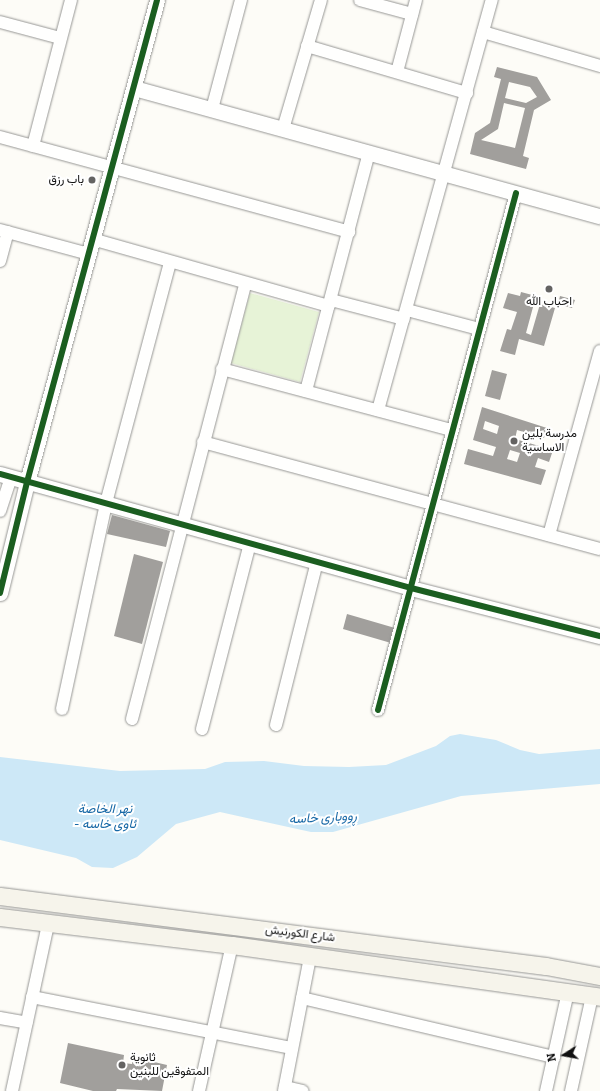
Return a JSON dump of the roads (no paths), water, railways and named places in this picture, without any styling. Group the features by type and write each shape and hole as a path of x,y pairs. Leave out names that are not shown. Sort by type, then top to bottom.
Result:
{"main road":[{"name":"شارع الكورنيش","path":"0,896 418,950 600,976"},
{"name":"شارع الكورنيش","path":"0,917 232,945 596,997"},
{"path":"416,972 418,950"}],"street":[{"path":"33,146 71,0"},
{"path":"0,593 27,482 157,0"},
{"path":"212,109 241,0"},
{"path":"283,129 321,0"},
{"path":"360,0 412,14"},
{"path":"397,72 416,0"},
{"path":"378,410 492,0"},
{"path":"0,22 60,38"},
{"path":"483,32 600,66"},
{"path":"307,46 467,93"},
{"path":"134,88 600,216"},
{"path":"0,137 349,232"},
{"path":"306,391 369,152"},
{"path":"378,710 516,193"},
{"path":"0,261 4,231 89,254"},
{"path":"92,239 245,284 330,303 480,329"},
{"path":"62,709 106,503 170,263"},
{"path":"132,719 245,284"},
{"path":"549,535 600,350"},
{"path":"222,369 452,430"},
{"path":"203,442 600,549"},
{"path":"0,511 6,476 411,588 600,636"},
{"path":"202,729 250,544"},
{"path":"276,725 317,562"},
{"path":"12,1091 48,924"},
{"path":"199,1091 232,945"},
{"path":"303,1091 284,1089 310,957"},
{"path":"546,1091 568,992"},
{"path":"32,997 212,1034 292,1048"},
{"path":"574,1090 596,997"},
{"path":"302,998 554,1057"},
{"path":"0,1018 27,1024"}],"water":[{"name":"نهر الخاصة - ئاوی خاسە","path":"460,734 496,740 520,750 539,754 600,749 600,784 461,796 333,832 311,832 220,812 176,824 137,857 113,868 92,867 76,858 0,840 0,757 120,771 205,769 225,762 264,761 304,766 349,767 386,765 436,746 450,736"}],"place":[{"name":"باب رزق","path":"92,180"},
{"name":"احباب الله","path":"549,289"},
{"name":"مدرسة بلين الاساسية","path":"514,441"},
{"name":"ثانوية المتفوقين للبنين","path":"122,1065"}],"water label":[{"name":"ڕووباری خاسە","path":"323,818"}]}
